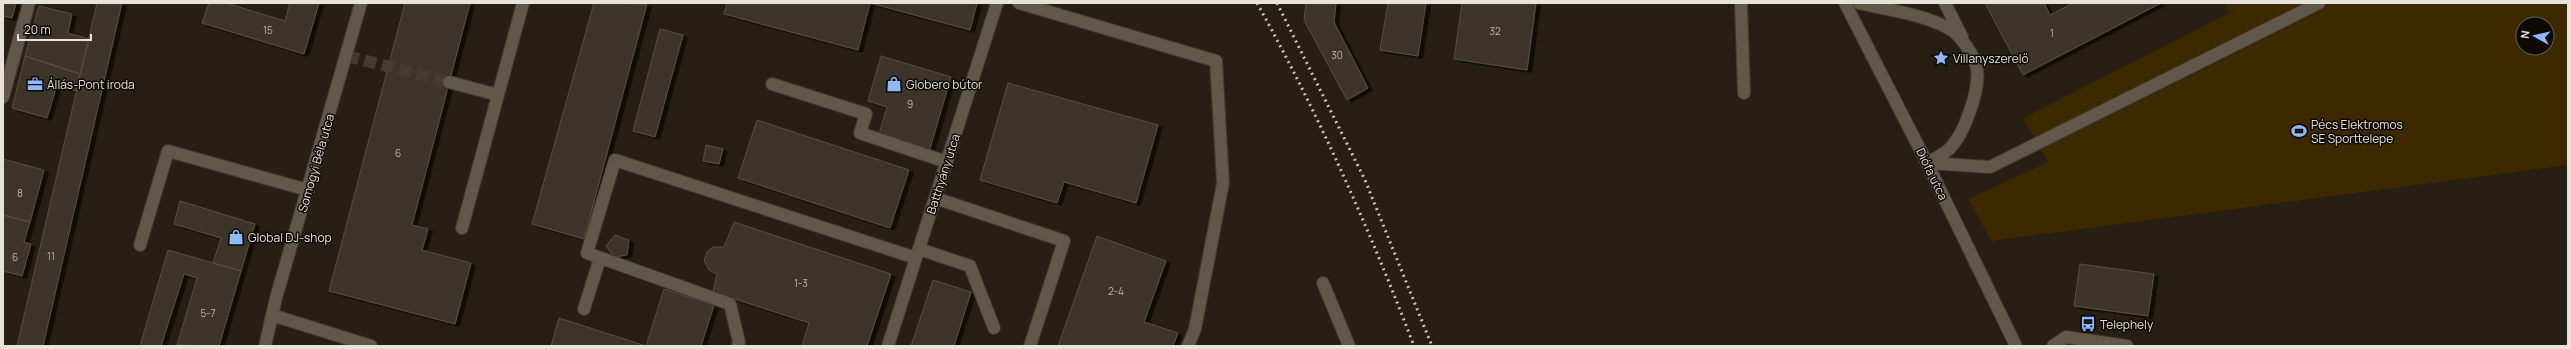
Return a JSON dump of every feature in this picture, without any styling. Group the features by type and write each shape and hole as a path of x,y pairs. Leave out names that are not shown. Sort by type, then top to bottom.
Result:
{"street":[{"path":"3,97 29,3"},
{"name":"Somogyi Béla utca","path":"265,346 272,315 361,3"},
{"path":"462,228 523,3"},
{"name":"Batthyány utca","path":"888,346 997,3"},
{"path":"1019,3 1216,62 1221,120 1223,183 1195,329 1188,346"},
{"path":"1741,3 1744,93"},
{"name":"Diófa utca","path":"1845,3 1927,163 2016,346"},
{"path":"1859,3 1934,22 1952,30 1968,49"},
{"path":"1927,163 1952,147 1966,119 1975,91 1977,69 1945,3"},
{"path":"1927,163 1990,167 2319,3"},
{"path":"449,82 498,95"},
{"path":"772,84 866,114 860,133 946,162"},
{"path":"140,245 168,151 308,190"},
{"path":"738,346 739,342 730,304 587,253 615,160 918,253 970,266 994,328"},
{"path":"935,198 1064,242 1030,346"},
{"path":"584,309 600,258"},
{"path":"1323,284 1350,346"},
{"path":"272,315 371,346"},
{"path":"2053,346 2066,338 2127,346"}],"shaded area":[{"name":"Pécs Elektromos SE Sporttelepe","path":"2224,3 2568,3 2568,165 1991,241 1968,199 2048,162 2023,118 2229,13"}],"building":[{"path":"3,3 16,3 12,18 3,16"},
{"path":"97,3 122,3 43,346 17,346"},
{"path":"209,3 226,3 285,21 290,3 319,3 304,54 202,23"},
{"path":"405,3 470,3 412,225 428,229 422,250 471,263 455,324 329,291"},
{"path":"594,3 647,4 584,239 532,224"},
{"path":"727,3 870,3 858,50 724,14"},
{"path":"870,3 977,3 970,30"},
{"path":"1306,3 1336,3 1334,22 1368,88 1347,100 1304,20"},
{"path":"1388,3 1426,3 1418,56 1380,50"},
{"path":"1462,3 1536,3 1527,70 1454,59"},
{"path":"1985,3 2044,3 2050,15 2073,3 2161,3 2023,75"},
{"path":"39,6 72,14 68,33 89,39 80,74 25,56"},
{"path":"660,29 683,35 655,137 633,131"},
{"path":"25,56 80,74 76,91 57,85 47,118 12,108"},
{"path":"881,56 951,77 929,152 878,137 887,107 868,101"},
{"path":"1008,83 1158,125 1136,203 1064,182 1057,203 980,180"},
{"path":"757,120 909,170 890,228 738,178"},
{"path":"706,145 723,149 719,164 703,161"},
{"path":"3,159 44,170 30,222 3,215"},
{"path":"180,201 255,224 241,271 213,263 221,238 174,224"},
{"path":"3,215 30,222 24,242 31,244 22,276 3,271"},
{"path":"734,222 891,274 867,346 802,346 809,323 713,292 717,274 709,270 704,261 707,252 713,247 724,247"},
{"path":"615,235 629,240 627,255 614,257 606,246"},
{"path":"1097,236 1166,261 1144,322 1178,333 1173,346 1058,346"},
{"path":"168,250 241,271 219,346 177,345 197,278 184,274 161,346 140,346"},
{"path":"2080,264 2154,274 2148,316 2074,306"},
{"path":"933,280 971,292 954,346 911,346"},
{"path":"664,289 714,305 701,346 646,346"},
{"path":"559,318 646,346 551,346"}],"tunnel":[{"path":"347,56 449,82"}],"railway":[{"path":"1257,3 1301,86 1342,172 1379,258 1414,346"},
{"path":"1277,3 1365,180 1432,346"}],"place":[{"name":"Villanyszerelő","path":"1941,58"},
{"name":"Állás-Pont iroda","path":"35,84"},
{"name":"Globero bútor","path":"894,84"},
{"name":"Pécs Elektromos SE Sporttelepe","path":"2299,131"},
{"name":"Global DJ-shop","path":"236,237"},
{"name":"Telephely","path":"2088,324"}]}
